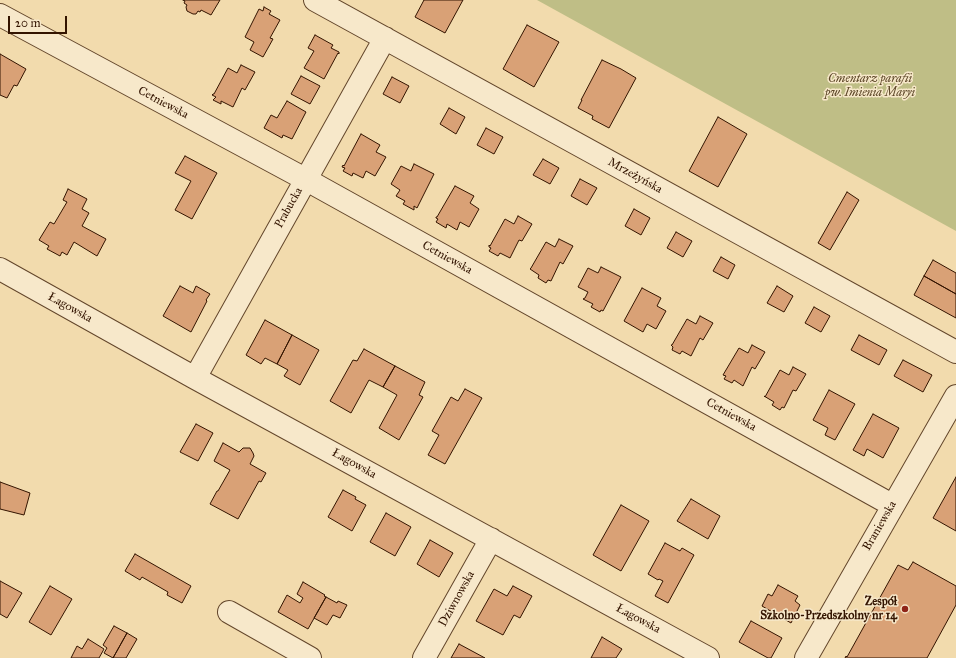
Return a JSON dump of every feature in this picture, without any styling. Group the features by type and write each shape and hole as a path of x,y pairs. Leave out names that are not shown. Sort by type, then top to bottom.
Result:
{"street":[{"name":"Mrzeżyńska","path":"315,0 956,352"},
{"name":"Cetniewska","path":"0,15 305,179 892,505"},
{"name":"Prabucka","path":"195,378 385,38"},
{"name":"Łagowska","path":"0,269 195,378 708,658"},
{"name":"Braniewska","path":"806,658 892,505 956,396"},
{"name":"Dziwnowska","path":"424,658 491,539"},
{"path":"229,612 310,658"}],"green space":[{"name":"Cmentarz parafii pw. Imienia Maryi","path":"537,0 956,0 956,231"}],"building":[{"path":"183,0 220,0 211,15 201,10 196,14 187,11 187,5"},
{"path":"424,0 463,0 445,33 415,17"},
{"path":"264,7 271,11 269,14 280,20 270,38 273,39 263,57 250,50 254,42 245,37 259,9 263,11"},
{"path":"527,25 559,42 534,87 503,69"},
{"path":"315,35 333,45 331,48 339,52 324,79 304,68 314,51 308,48"},
{"path":"0,54 26,69 17,86 14,85 7,98 0,95"},
{"path":"602,60 636,78 609,128 592,119 593,116 578,108"},
{"path":"241,65 255,72 245,90 242,88 233,107 221,101 221,104 213,100 216,97 212,95 214,94 228,68 237,73"},
{"path":"301,76 320,86 310,104 291,94"},
{"path":"392,77 409,86 400,103 383,94"},
{"path":"287,101 306,112 292,139 283,135 282,138 264,128 271,115 277,118"},
{"path":"449,108 465,117 456,134 440,124"},
{"path":"718,117 747,134 718,187 689,171"},
{"path":"486,128 503,137 494,154 477,145"},
{"path":"361,134 380,145 376,152 386,157 375,176 366,171 363,178 353,173 352,176 343,171 345,168 342,167 343,165 344,166"},
{"path":"185,156 217,173 192,219 175,210 191,181 175,173"},
{"path":"543,159 559,168 550,184 533,175"},
{"path":"414,164 434,174 417,208 414,206 414,210 403,204 405,201 396,196 400,190 391,184 401,166 411,171"},
{"path":"580,179 597,188 587,205 571,196"},
{"path":"455,186 474,196 470,203 479,209 469,227 460,222 457,230 447,224 446,228 436,222 438,219 436,217"},
{"path":"68,189 87,199 82,209 89,213 82,226 106,239 97,256 74,242 67,255 62,252 60,256 47,249 49,246 39,240 50,222 54,224 67,202 63,200"},
{"path":"847,192 859,200 830,250 818,243"},
{"path":"634,209 650,218 641,235 625,226"},
{"path":"518,216 532,224 522,241 519,240 510,258 500,253 498,256 489,251 491,248 489,245 490,246 505,219 514,224"},
{"path":"676,232 692,241 683,257 667,248"},
{"path":"559,239 573,246 563,264 560,262 551,281 548,280 546,283 538,278 539,275 530,269 546,242 555,247"},
{"path":"721,257 735,265 728,279 713,271"},
{"path":"933,260 956,273 956,294 924,276"},
{"path":"601,267 621,277 603,311 601,310 600,312 591,307 593,304 583,299 588,292 578,287 588,268 598,273"},
{"path":"924,276 956,294 956,318 914,295"},
{"path":"180,286 193,293 196,286 210,294 191,332 163,316"},
{"path":"777,286 793,296 784,312 767,303"},
{"path":"642,288 661,298 657,306 666,311 656,329 647,324 643,332 624,321"},
{"path":"814,307 830,316 821,332 805,323"},
{"path":"700,316 713,323 703,340 700,338 691,356 682,351 680,354 672,350 673,347 671,345 687,319 696,324"},
{"path":"265,320 292,335 277,364 265,358 261,364 246,355"},
{"path":"292,335 319,350 300,385 284,376 288,370 277,364"},
{"path":"859,335 887,350 879,365 851,350"},
{"path":"752,345 765,352 755,369 752,367 743,386 734,380 732,383 724,379 726,376 723,375 739,348 748,353"},
{"path":"364,349 395,366 383,387 369,380 351,413 330,401 353,360 357,361"},
{"path":"903,360 932,375 923,392 894,376"},
{"path":"395,366 425,382 419,395 423,397 399,440 379,428 397,395 383,387"},
{"path":"793,367 806,374 796,391 793,390 784,408 782,407 780,410 772,405 774,402 765,397 780,370 789,375"},
{"path":"465,389 482,398 445,464 428,455 439,435 432,431 451,397 458,401"},
{"path":"829,390 855,404 835,440 825,435 828,428 813,420"},
{"path":"873,414 899,428 883,458 867,449 864,456 853,450"},
{"path":"196,424 213,433 198,461 180,452"},
{"path":"223,443 239,452 243,448 250,448 254,456 250,464 266,473 261,482 259,481 238,519 210,504 230,470 214,461"},
{"path":"956,477 956,531 933,518"},
{"path":"0,482 30,493 24,515 0,509"},
{"path":"343,490 356,497 355,499 366,505 352,531 328,517"},
{"path":"691,499 720,516 708,539 677,521"},
{"path":"621,505 649,521 621,571 593,555"},
{"path":"386,513 411,527 395,556 370,542"},
{"path":"430,540 453,553 439,577 417,564"},
{"path":"665,543 680,551 682,548 694,555 668,603 655,596 663,581 658,580 648,574"},
{"path":"135,554 191,586 182,603 167,595 168,592 142,577 140,580 125,571"},
{"path":"913,562 956,586 956,605 927,658 845,658 846,656 847,657 898,565 908,570"},
{"path":"0,581 22,593 7,618 0,614"},
{"path":"303,582 326,597 308,629 278,612 287,595 300,603 303,598 297,594"},
{"path":"778,585 798,596 795,601 800,605 791,623 762,606 768,594 772,596"},
{"path":"50,586 72,599 51,635 29,622"},
{"path":"513,586 532,596 520,618 514,615 503,635 476,621 494,589 507,596"},
{"path":"326,597 337,603 338,601 347,605 340,618 333,615 327,625 314,618"},
{"path":"751,621 782,638 771,658 768,658 739,642"},
{"path":"114,626 127,633 113,658 104,653 107,648 103,645"},
{"path":"127,633 137,639 126,658 113,658"},
{"path":"602,637 622,649 616,658 591,658"},
{"path":"88,639 104,649 99,658 71,658 77,646 82,649"},
{"path":"459,644 485,658 451,658"}],"place":[{"name":"Zespół Szkolno-Przedszkolny nr 14","path":"905,609"}]}
